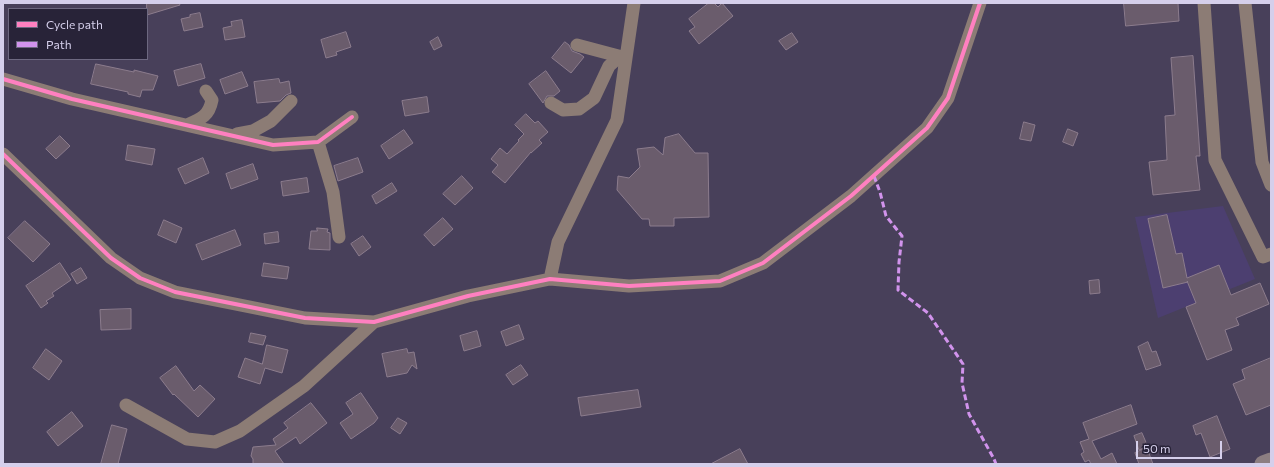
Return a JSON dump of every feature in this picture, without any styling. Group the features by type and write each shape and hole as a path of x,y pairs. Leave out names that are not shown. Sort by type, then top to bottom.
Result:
{"main road":[{"path":"1263,464 1271,461"}],"street":[{"path":"550,279 558,242 617,120 622,57 637,3"},
{"path":"3,154 111,258 140,278 175,292 305,318 374,322 468,296 550,279 629,286 720,281 763,263 851,196 927,128 948,98 980,3"},
{"path":"1204,3 1215,160 1262,257 1271,254"},
{"path":"1245,3 1262,162 1271,185"},
{"path":"577,45 622,57"},
{"path":"551,103 563,110 579,109 594,98 609,66 622,57"},
{"path":"3,79 72,99 273,145 318,142 352,117"},
{"path":"187,125 201,119 210,110 212,100 206,91"},
{"path":"230,135 253,131 271,121 292,101"},
{"path":"318,142 333,192 339,238"},
{"path":"126,404 187,439 215,442 240,431 304,386 374,322"}],"shaded area":[{"path":"1223,206 1255,279 1158,318 1135,217"}],"building":[{"path":"147,3 179,3 180,5 148,15"},
{"path":"709,3 714,3 718,7 722,3 733,16 699,44 689,31 695,27 689,19"},
{"path":"1124,3 1178,3 1179,21 1126,26"},
{"path":"200,13 203,27 184,31 181,19"},
{"path":"242,20 245,37 225,40 223,28 232,26 231,22"},
{"path":"346,32 351,47 336,52 337,55 326,58 321,40"},
{"path":"792,33 798,42 786,50 779,41"},
{"path":"438,37 442,46 434,50 430,42"},
{"path":"565,42 569,45 572,51 584,57 571,73 552,58"},
{"path":"1193,56 1200,156 1196,156 1200,190 1153,195 1149,162 1167,160 1165,116 1175,115 1171,58"},
{"path":"96,64 134,72 134,70 158,76 153,90 142,90 140,97 128,94 128,92 91,84"},
{"path":"201,64 205,78 178,86 174,71"},
{"path":"546,71 560,91 554,96 547,96 543,103 529,84"},
{"path":"242,72 248,86 225,94 220,80"},
{"path":"279,79 280,83 289,81 291,93 286,95 280,101 257,103 254,82"},
{"path":"427,97 429,112 405,116 402,101"},
{"path":"526,114 535,123 538,121 548,132 539,140 542,143 531,152 505,183 492,172 498,165 491,159 500,148 507,154 519,141 518,140 524,134 515,125"},
{"path":"1024,122 1035,125 1031,141 1020,139"},
{"path":"1068,129 1078,133 1073,146 1063,142"},
{"path":"404,130 413,143 389,159 381,146"},
{"path":"679,134 695,153 708,153 709,217 674,218 674,226 650,226 649,219 642,219 617,190 618,176 629,178 640,167 637,149 654,147 663,155 665,138"},
{"path":"60,136 70,146 56,159 46,149"},
{"path":"128,145 155,149 152,165 126,160"},
{"path":"203,158 209,173 185,184 178,169"},
{"path":"358,158 363,172 338,181 334,166"},
{"path":"253,164 258,179 231,189 226,174"},
{"path":"462,176 473,188 455,205 443,194"},
{"path":"307,178 309,192 283,196 281,182"},
{"path":"392,183 397,191 376,204 372,196"},
{"path":"1167,215 1176,254 1182,253 1187,278 1219,265 1231,295 1260,283 1269,304 1236,318 1239,325 1225,330 1232,350 1207,360 1186,307 1196,303 1187,282 1163,288 1148,219"},
{"path":"443,218 453,229 434,246 424,235"},
{"path":"164,220 182,228 176,243 158,235"},
{"path":"25,221 50,244 33,262 8,238"},
{"path":"317,228 328,229 327,232 330,233 330,250 309,249 311,231 317,231"},
{"path":"235,230 241,245 202,260 196,245"},
{"path":"278,232 279,242 265,244 264,234"},
{"path":"363,236 371,247 359,256 351,244"},
{"path":"60,263 71,280 52,293 54,296 46,301 48,303 41,308 26,286"},
{"path":"264,263 289,267 287,279 262,276"},
{"path":"81,268 87,278 77,284 71,274"},
{"path":"1099,280 1100,293 1090,294 1089,281"},
{"path":"131,309 131,329 101,330 100,310"},
{"path":"519,325 524,339 506,346 501,332"},
{"path":"477,331 481,346 464,351 460,336"},
{"path":"251,333 266,336 263,345 249,342"},
{"path":"1148,342 1152,352 1156,351 1161,365 1146,370 1138,347"},
{"path":"267,345 288,350 282,373 265,368 260,384 238,377 245,358 262,364"},
{"path":"46,349 62,361 49,380 33,368"},
{"path":"407,349 408,353 414,352 417,369 412,365 407,373 387,377 382,354"},
{"path":"1271,358 1271,405 1246,415 1233,384 1245,379 1242,370"},
{"path":"521,365 528,375 513,385 506,375"},
{"path":"176,366 194,391 200,385 215,399 198,417 174,394 173,395 160,378"},
{"path":"638,390 641,407 581,416 578,398"},
{"path":"361,393 378,418 374,423 351,439 340,423 353,414 346,403"},
{"path":"311,403 327,423 300,444 296,437 275,451 284,464 253,464 253,459 251,456 253,447 276,445 273,439 288,428 284,423"},
{"path":"1131,405 1137,424 1092,441 1101,459 1112,453 1117,464 1091,464 1089,460 1085,462 1081,454 1084,452 1080,442 1089,439 1083,423"},
{"path":"72,412 83,426 58,446 47,432"},
{"path":"1217,416 1230,449 1210,457 1201,433 1196,435 1193,426"},
{"path":"398,418 407,423 400,434 391,428"},
{"path":"112,425 127,429 118,464 101,464"},
{"path":"1142,433 1148,447 1139,450 1134,436"},
{"path":"1147,448 1153,464 1139,464 1135,453"},
{"path":"740,449 748,464 711,464"}],"marked path":[{"path":"874,176 886,216 902,236 898,290 928,313 963,364 962,383 969,414 996,464"}],"cycle path":[{"path":"3,154 111,258 140,278 175,292 305,318 374,322 468,296 550,279 629,286 720,281 763,263 851,196 927,128 948,98 980,3"},
{"path":"3,79 72,99 273,145 318,142 352,117"}]}
